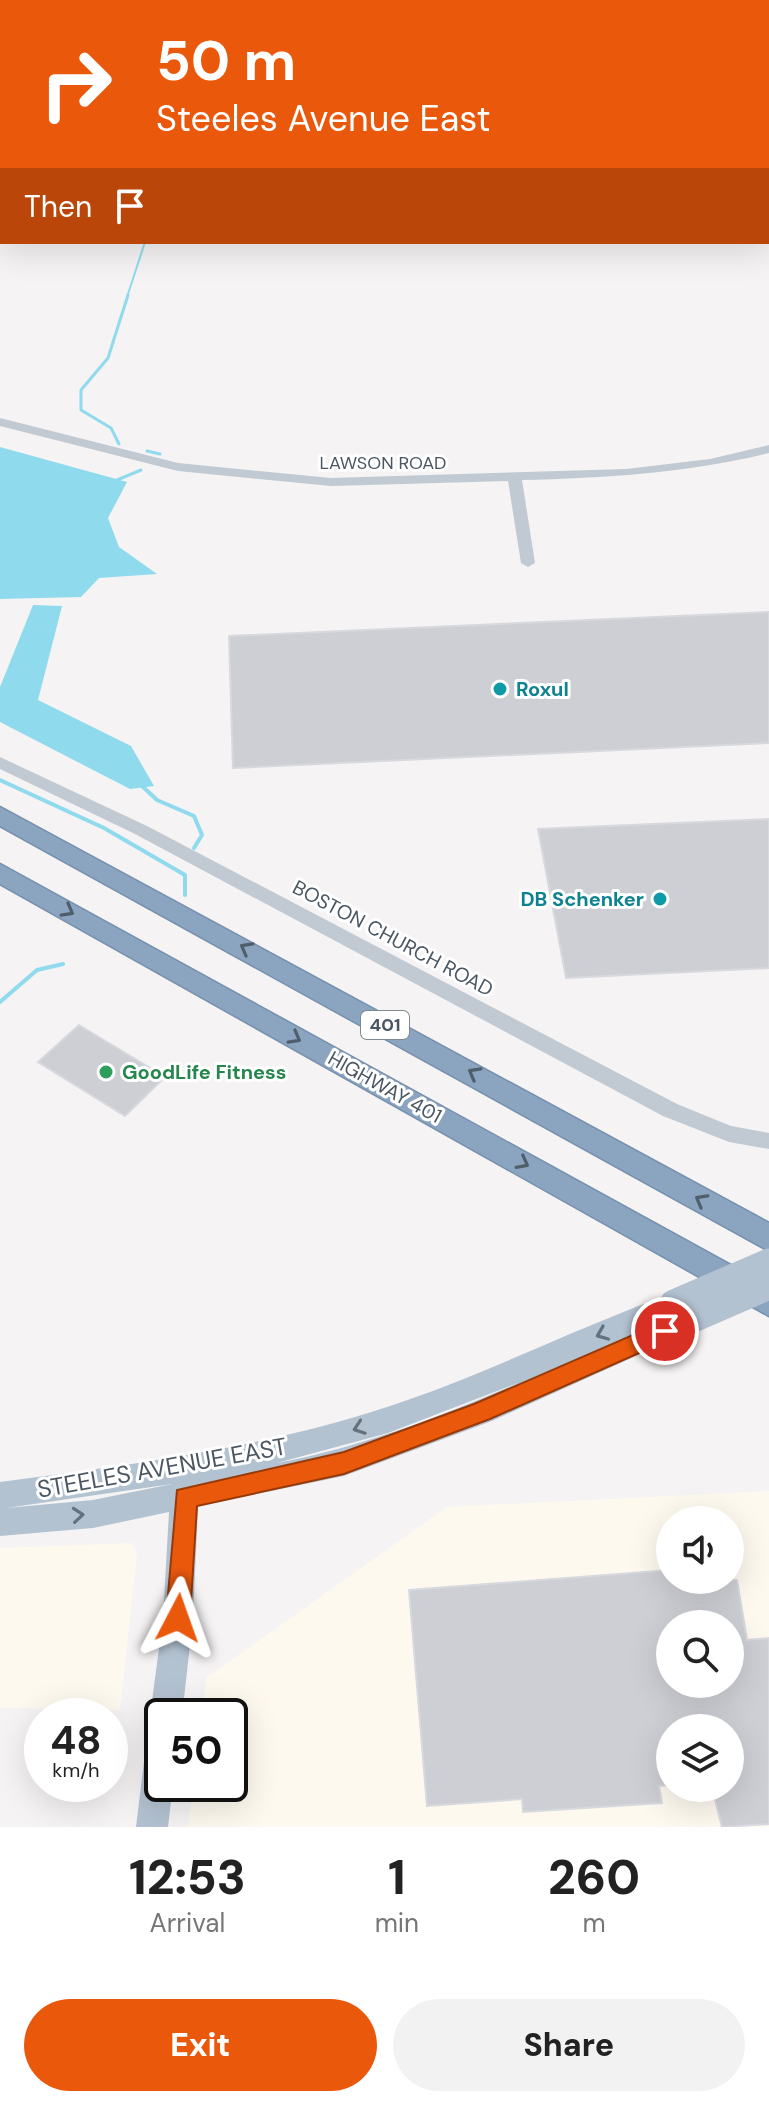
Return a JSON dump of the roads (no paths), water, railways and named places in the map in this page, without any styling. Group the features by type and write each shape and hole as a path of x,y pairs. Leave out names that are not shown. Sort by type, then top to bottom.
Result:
{"highway":[{"name":"401","path":"0,815 769,1238"},
{"name":"HIGHWAY 401","path":"0,873 769,1302"}],"main road":[{"name":"STEELES AVENUE EAST","path":"0,1495 185,1484 344,1463 482,1412 683,1312 769,1263"},
{"name":"STEELES AVENUE EAST","path":"683,1312 769,1285"},
{"name":"STEELES AVENUE EAST","path":"0,1522 93,1514 185,1484"},
{"path":"168,1698 178,1618 185,1484"},
{"path":"152,1827 155,1802"}],"street":[{"name":"LAWSON ROAD","path":"0,422 178,467 261,478 331,482 515,479 626,473 710,463 769,449"},
{"path":"515,479 528,563"},
{"name":"BOSTON CHURCH ROAD","path":"0,762 168,844 670,1110 729,1134 769,1141"}],"water":[{"path":"0,447 127,482 108,518 119,547 157,574 99,578 81,597 0,599"},
{"path":"33,605 62,606 38,700 131,746 154,786 130,789 0,722 0,687"}],"waterway":[{"path":"127,297 144,244"},
{"path":"119,444 111,428 81,410 81,390 108,358 128,295"},
{"path":"147,451 160,454"},
{"path":"117,480 141,470"},
{"path":"0,780 104,828 185,875 185,895"},
{"path":"141,785 157,800 194,816 202,835 194,848"},
{"path":"0,1002 37,970 63,964"}],"place":[{"name":"Roxul","path":"500,689"},
{"name":"DB Schenker","path":"660,899"},
{"name":"GoodLife Fitness","path":"106,1072"}]}
